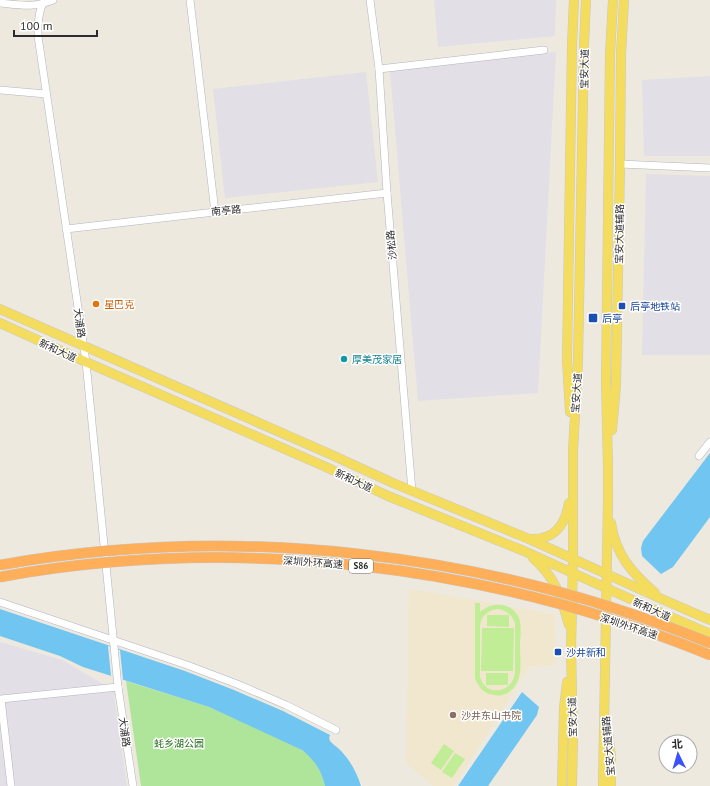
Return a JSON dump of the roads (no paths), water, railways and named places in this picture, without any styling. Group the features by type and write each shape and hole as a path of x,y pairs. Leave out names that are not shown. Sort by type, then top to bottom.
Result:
{"highway":[{"name":"深圳外环高速","path":"0,565 78,554 168,547 264,547 309,549 360,554 455,568 581,598 673,628 710,643"},
{"name":"深圳外环高速","path":"0,577 73,566 168,559 264,558 359,565 491,587 547,601 633,627 710,655"}],"main road":[{"path":"573,451 567,360 571,84 574,0"},
{"name":"宝安大道","path":"572,786 573,451 578,361 586,0"},
{"path":"602,786 605,706 608,498 606,382 610,54 613,0"},
{"path":"610,54 624,0"},
{"name":"宝安大道辅路","path":"608,467 616,386 621,54 624,0"},
{"path":"571,84 586,20"},
{"name":"新和大道","path":"0,309 84,347 332,454 393,483 529,539 710,620"},
{"name":"新和大道","path":"0,323 326,467 388,496 524,551 657,612 710,634"},
{"path":"529,539 547,537 561,526 566,515 573,482"},
{"path":"608,498 612,529 622,556 636,575 664,600"},
{"path":"524,551 539,563 556,586 563,604 572,638"},
{"path":"606,639 614,621 625,613 631,610 644,608 657,612"},
{"path":"562,786 564,708 572,649"},
{"name":"宝安大道辅路","path":"605,706 611,757 612,786"}],"street":[{"path":"0,3 28,5 53,0"},
{"path":"190,0 214,212"},
{"name":"沙松路","path":"370,0 379,69 387,193 412,491"},
{"name":"大浦路","path":"44,2 38,22 38,36 86,362 117,678 133,786"},
{"path":"379,69 544,50"},
{"path":"0,90 46,94"},
{"path":"620,164 710,168"},
{"name":"南亭路","path":"66,229 387,193"},
{"path":"699,456 710,442"},
{"path":"0,602 114,644 187,665 237,684 286,705 336,730"},
{"path":"11,786 1,699 118,686"}],"water":[{"path":"710,453 710,517 673,567 661,574 642,556 641,548 643,541"},
{"path":"0,609 185,671 283,711 330,735 330,741 348,760 356,772 361,786 325,786 322,775 317,766 302,750 209,707 83,667 60,656 0,636"},
{"path":"522,692 539,707 537,715 488,786 458,786"}],"place":[{"name":"星巴克","path":"96,304"},
{"name":"后亭地铁站","path":"622,306"},
{"name":"后亭","path":"593,318"},
{"name":"厚美茂家居","path":"344,359"},
{"name":"沙井新和","path":"558,652"},
{"name":"沙井东山书院","path":"453,715"}],"park label":[{"name":"蚝乡湖公园","path":"179,743"}]}
